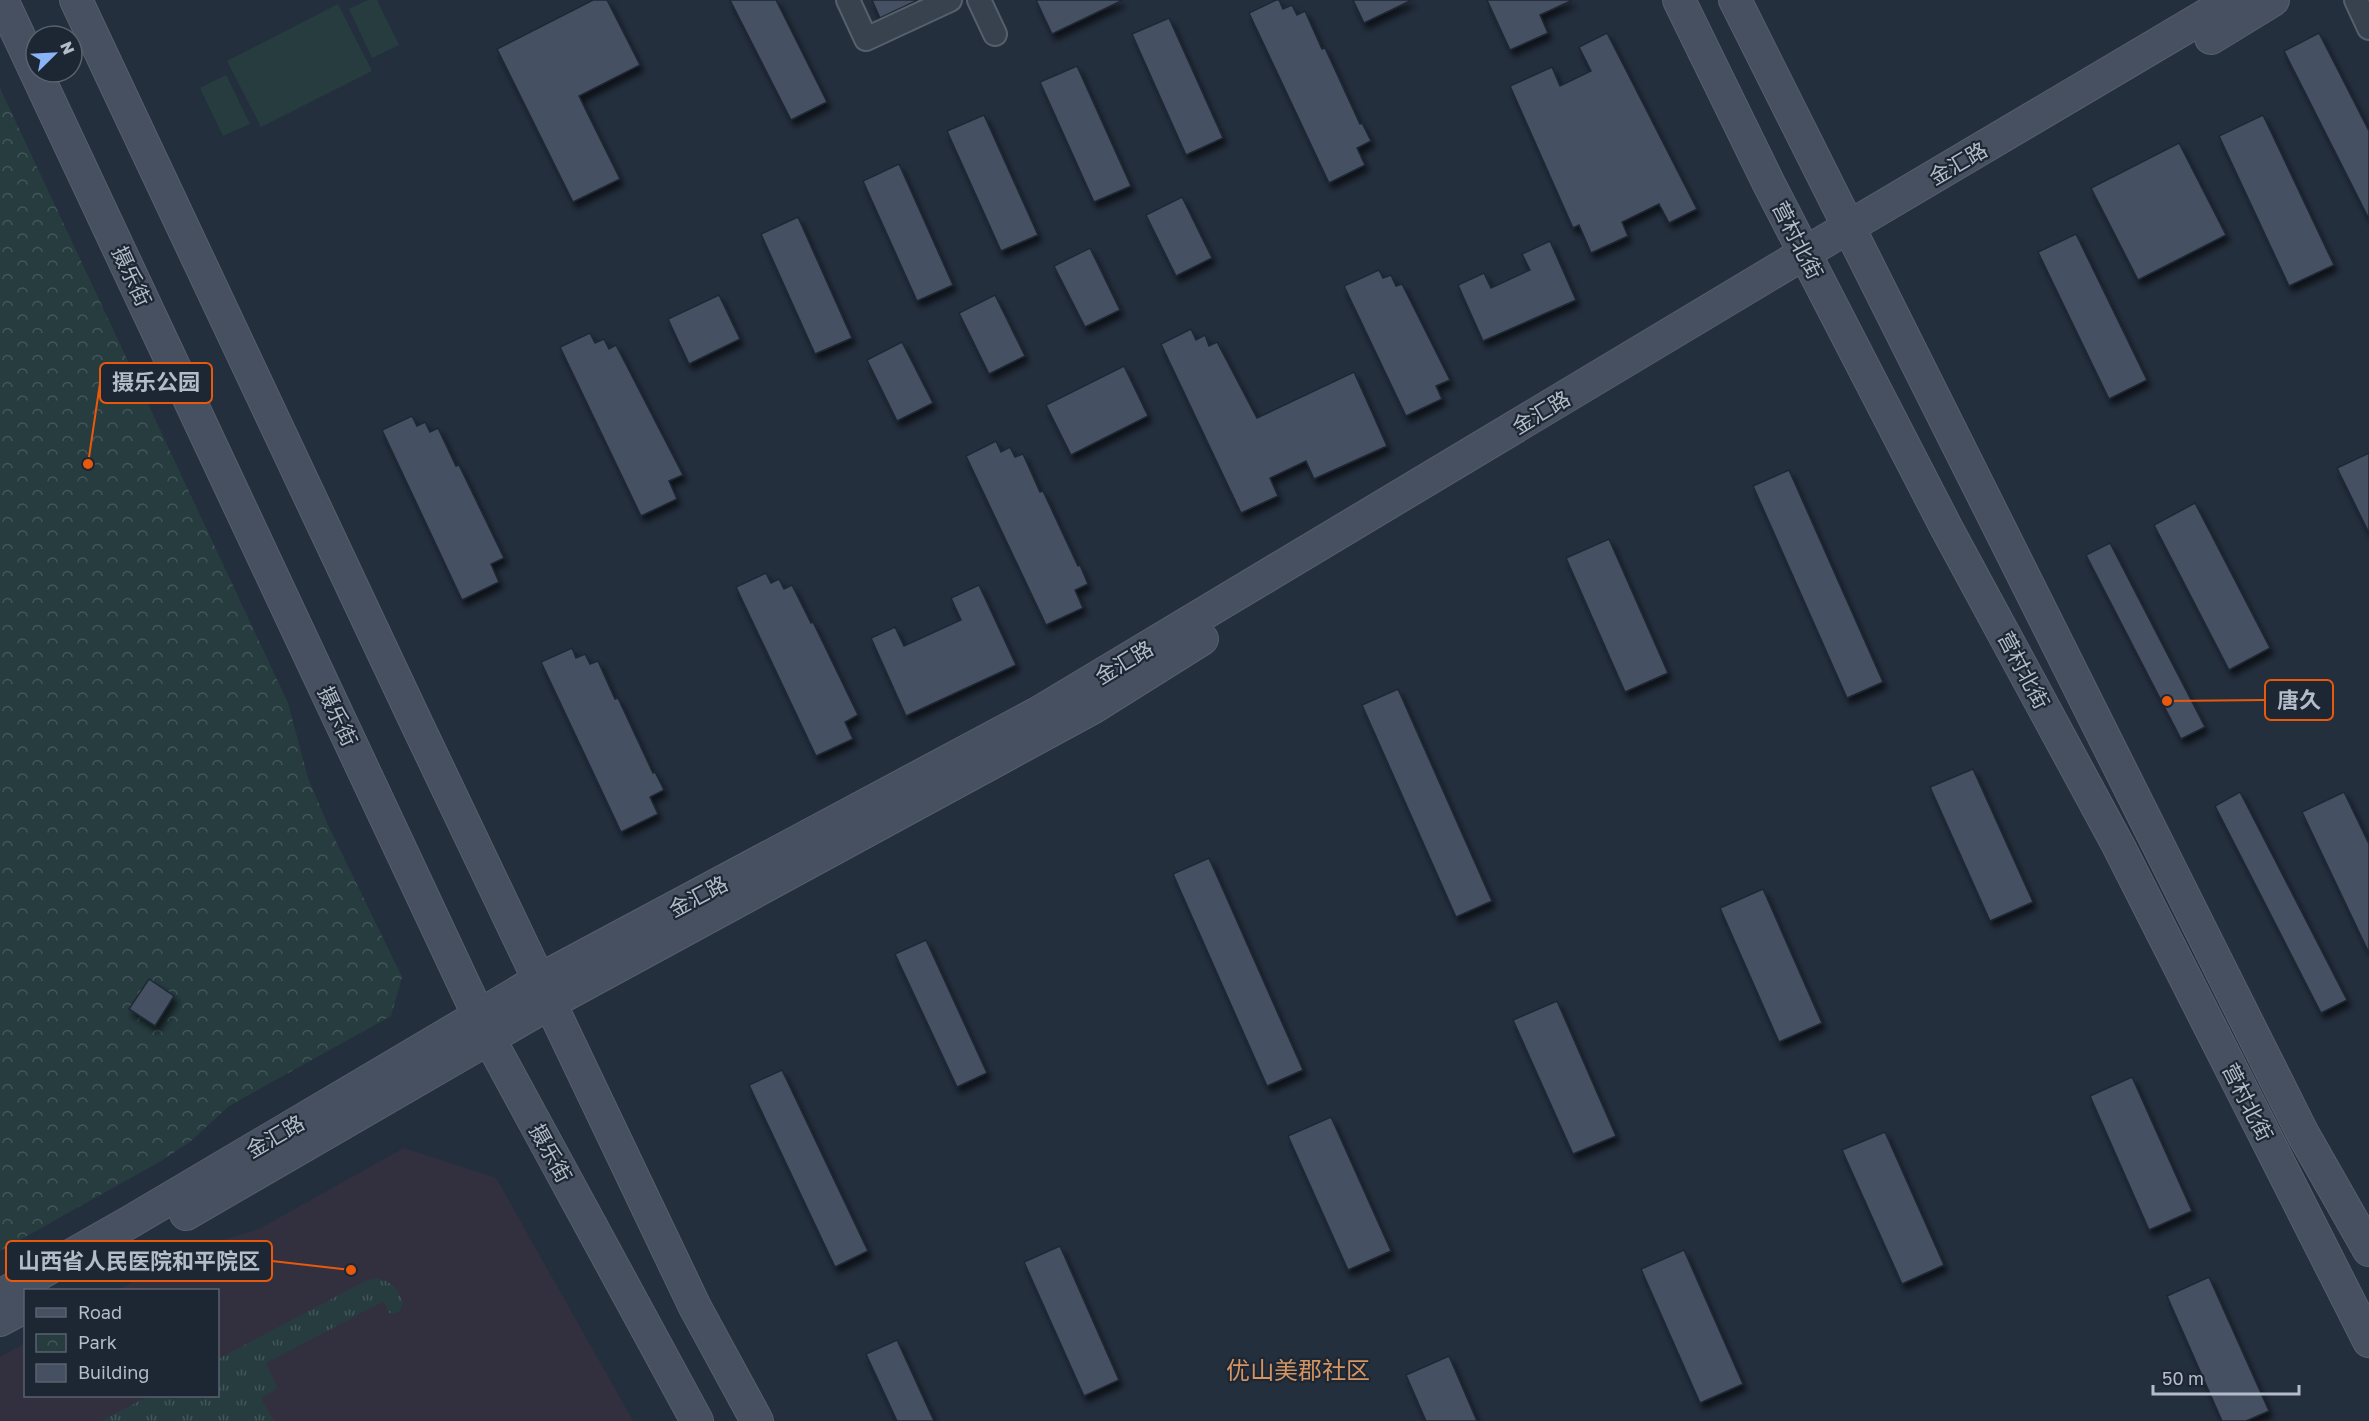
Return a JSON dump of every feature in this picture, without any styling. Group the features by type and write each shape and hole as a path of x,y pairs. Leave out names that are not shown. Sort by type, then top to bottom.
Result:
{"street":[{"name":"摄乐街","path":"2,0 484,1028 697,1421"},
{"path":"76,0 695,1307 757,1421"},
{"path":"848,0 866,39 950,0"},
{"path":"979,0 995,34"},
{"name":"营村北街","path":"1679,0 1809,262 1947,529 2118,845 2369,1341"},
{"name":"营村北街","path":"1735,0 2303,1134 2369,1250"},
{"name":"金汇路","path":"54,1289 545,992 1092,708 2232,0"},
{"name":"金汇路","path":"1853,236 2155,72 2273,0"},
{"path":"2356,0 2369,28"},
{"name":"金汇路","path":"0,1296 484,1028"},
{"path":"0,1320 24,1307"}],"shaded area":[{"path":"404,1148 496,1178 633,1421 0,1421 0,1357 24,1344 24,1397 219,1397 219,1289 120,1289 190,1250 259,1229"}],"green space":[{"path":"368,0 377,0 399,45 372,58 349,9"},
{"path":"338,4 372,71 261,127 227,61"},
{"path":"226,75 250,124 223,136 200,88"},
{"path":"0,88 288,703 308,778 328,825 402,977 391,1016 229,1106 191,1141 161,1161 0,1251"},
{"path":"378,1278 391,1284 403,1302 400,1311 395,1314 389,1313 384,1301 266,1363 278,1388 261,1398 274,1421 101,1421 147,1397 219,1397 219,1358 367,1280"}],"building":[{"path":"593,0 607,0 640,65 579,96 620,179 573,202 497,49"},
{"path":"730,0 776,0 827,102 791,120"},
{"path":"872,0 918,0 880,18"},
{"path":"1036,0 1123,0 1052,34"},
{"path":"1279,0 1283,9 1292,5 1297,15 1305,11 1360,124 1362,123 1371,141 1357,148 1365,165 1329,183 1249,13"},
{"path":"1353,0 1412,0 1364,23"},
{"path":"1487,0 1573,0 1540,15 1548,33 1510,50"},
{"path":"1169,18 1223,138 1186,155 1132,34"},
{"path":"1607,33 1697,209 1669,223 1659,204 1622,222 1628,236 1591,253 1579,225 1573,228 1510,86 1552,67 1560,86 1591,71 1579,47"},
{"path":"2319,33 2369,131 2369,219 2284,51"},
{"path":"1077,66 1131,186 1094,202 1040,82"},
{"path":"984,115 1038,235 1001,251 947,131"},
{"path":"2263,115 2334,265 2289,286 2219,136"},
{"path":"2179,143 2226,235 2138,280 2091,188"},
{"path":"899,164 953,285 917,301 863,181"},
{"path":"1182,197 1212,258 1176,276 1146,215"},
{"path":"798,217 852,338 815,354 761,234"},
{"path":"2076,234 2147,380 2109,399 2038,252"},
{"path":"1550,241 1576,300 1483,341 1458,285 1484,273 1491,288 1530,270 1522,254"},
{"path":"1090,248 1120,310 1085,327 1054,266"},
{"path":"1379,270 1383,278 1391,275 1396,286 1402,284 1450,380 1436,386 1442,399 1406,416 1344,286"},
{"path":"719,295 740,339 689,364 668,319"},
{"path":"995,295 1025,356 989,374 959,313"},
{"path":"1191,329 1196,340 1205,335 1209,346 1217,342 1257,418 1354,372 1387,446 1314,479 1306,461 1270,478 1278,496 1241,513 1161,344"},
{"path":"590,333 595,343 604,339 609,349 616,345 683,475 669,481 677,499 641,516 560,347"},
{"path":"902,342 933,403 897,421 867,360"},
{"path":"1124,366 1148,416 1071,455 1046,405"},
{"path":"412,416 417,426 425,422 430,432 438,428 456,466 459,465 504,558 491,564 499,582 462,600 382,430"},
{"path":"996,441 1001,452 1010,447 1015,457 1023,454 1088,584 1075,590 1083,608 1046,625 966,456"},
{"path":"2369,453 2369,533 2337,468"},
{"path":"1789,470 1883,682 1847,698 1753,486"},
{"path":"2195,503 2270,648 2229,670 2154,525"},
{"path":"1609,539 1668,673 1625,692 1566,558"},
{"path":"2110,543 2205,727 2181,739 2086,555"},
{"path":"766,573 771,583 779,579 784,589 792,585 811,623 813,622 858,715 845,722 853,739 816,756 736,587"},
{"path":"979,585 1016,665 906,716 871,638 895,627 904,646 961,620 951,598"},
{"path":"572,648 576,658 585,654 590,664 598,661 615,699 618,698 653,773 655,772 664,790 650,797 658,814 621,832 541,662"},
{"path":"1398,689 1492,901 1456,917 1362,705"},
{"path":"1973,769 2033,902 1990,921 1930,787"},
{"path":"2240,792 2347,1000 2321,1013 2215,806"},
{"path":"2344,792 2369,844 2369,953 2302,812"},
{"path":"1209,858 1303,1070 1267,1086 1173,874"},
{"path":"1763,889 1822,1023 1779,1042 1720,908"},
{"path":"926,940 987,1073 957,1087 895,954"},
{"path":"149,979 174,996 155,1026 129,1009"},
{"path":"1557,1001 1616,1136 1573,1154 1513,1020"},
{"path":"782,1070 868,1251 835,1267 749,1085"},
{"path":"2132,1077 2192,1211 2149,1230 2090,1096"},
{"path":"1331,1117 1391,1251 1348,1270 1288,1136"},
{"path":"1885,1132 1944,1265 1902,1284 1842,1150"},
{"path":"1060,1246 1119,1380 1084,1396 1024,1262"},
{"path":"1684,1250 1743,1384 1700,1403 1641,1269"},
{"path":"2209,1277 2269,1411 2246,1421 2222,1421 2167,1296"},
{"path":"897,1340 934,1421 897,1421 866,1354"},
{"path":"1449,1356 1477,1421 1426,1421 1406,1375"}],"place":[{"name":"摄乐公园","path":"88,464"},
{"name":"唐久","path":"2167,701"},
{"name":"山西省人民医院和平院区","path":"351,1270"}],"district":[{"name":"优山美郡社区","path":"1298,1369"}]}
